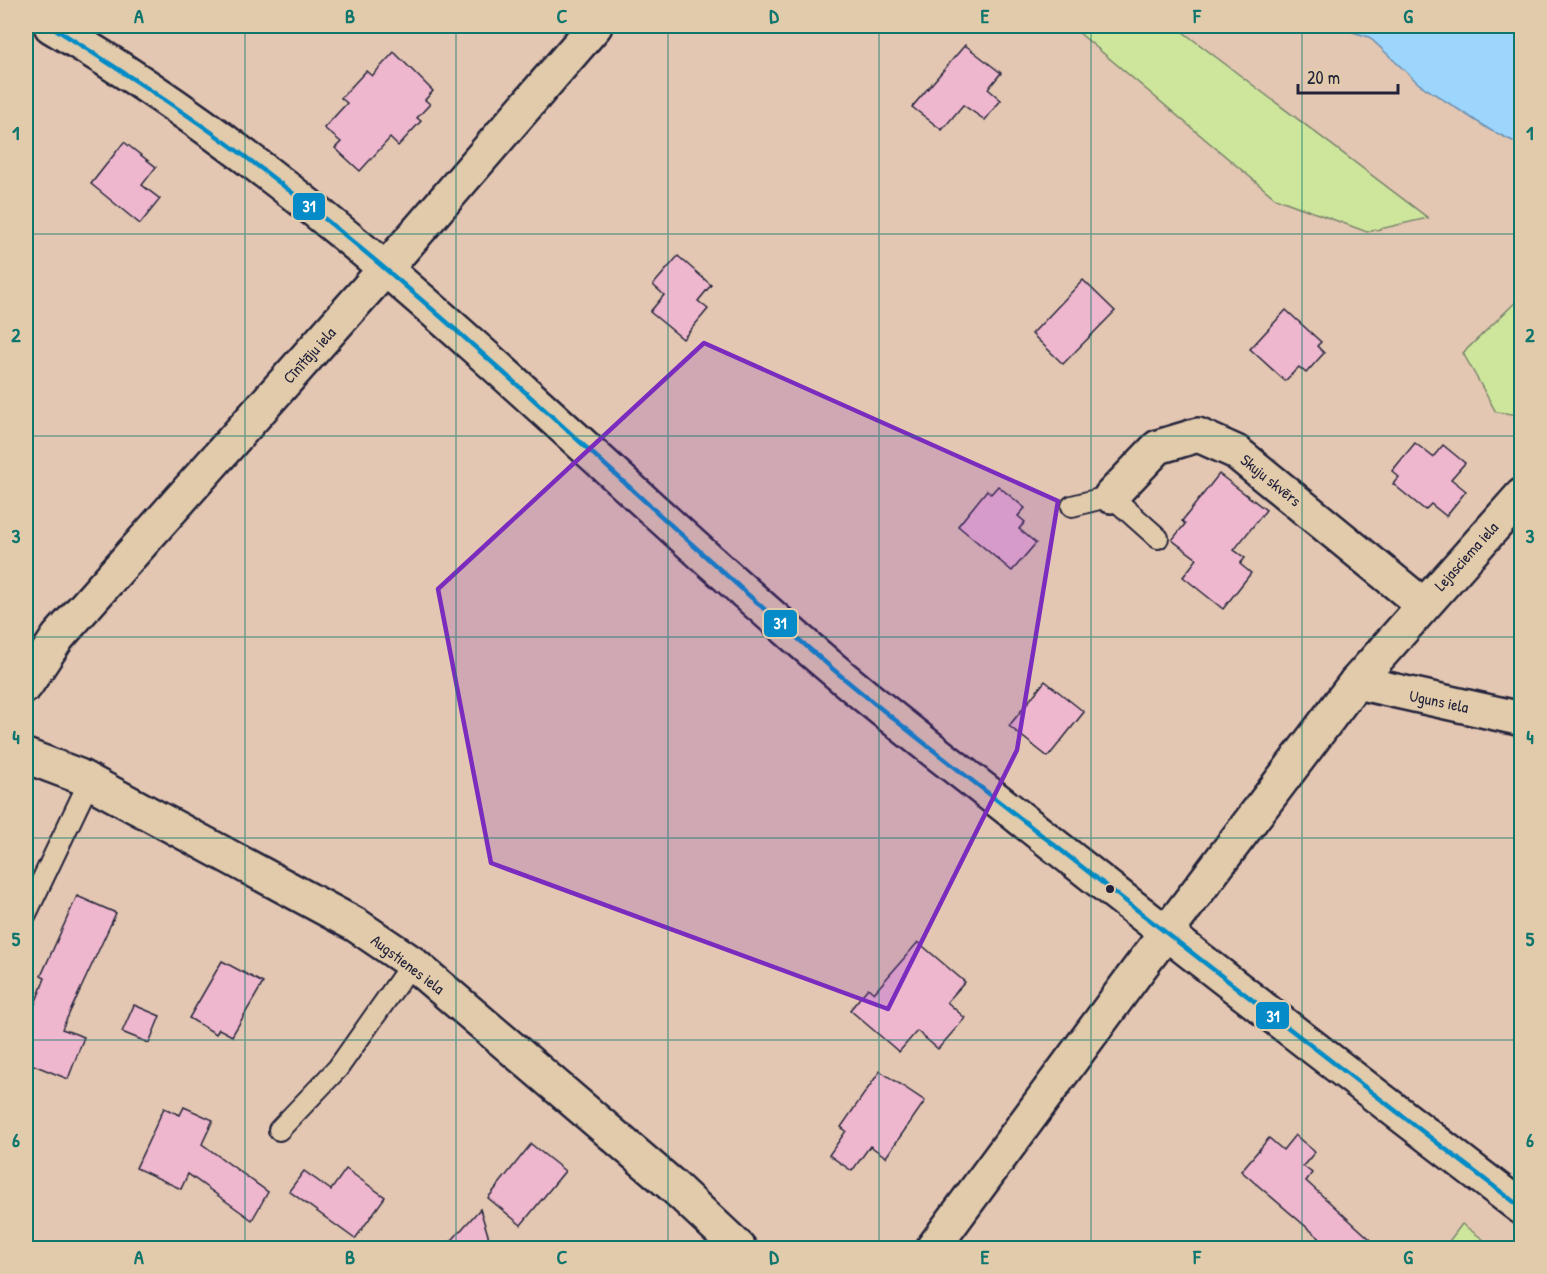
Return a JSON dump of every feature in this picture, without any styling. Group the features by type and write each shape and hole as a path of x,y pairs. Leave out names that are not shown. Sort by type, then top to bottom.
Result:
{"street":[{"path":"51,26 101,55 245,153 387,267 834,671 1166,934 1521,1208"},
{"name":"Cīnītāju iela","path":"26,685 58,637 387,267 595,26"},
{"name":"Skuju skvērs","path":"1111,496 1158,447 1198,435 1236,452 1422,604"},
{"name":"Lejasciema iela","path":"933,1248 1356,682 1422,604 1521,495"},
{"name":"Uguns iela","path":"1356,682 1521,719"},
{"name":"Augstienes iela","path":"26,756 79,776 356,926 412,963 673,1186 739,1248"}],"lane":[{"path":"1072,506 1111,496 1158,538"},
{"path":"26,914 89,782"},
{"path":"279,1130 338,1068 412,963"}],"highlighted area":[{"path":"704,343 1058,501 1017,750 888,1009 491,863 438,589"}],"green space":[{"path":"1071,26 1175,26 1428,218 1367,232 1275,198"},
{"path":"1521,297 1521,415 1496,412 1463,353"},
{"path":"1462,1224 1495,1248 1444,1248"}],"water":[{"path":"1333,26 1521,26 1521,145 1490,130 1419,84 1369,37"}],"building":[{"path":"965,45 1001,73 988,89 1001,100 985,120 963,105 942,130 912,107"},
{"path":"394,52 433,91 425,100 430,104 417,118 421,121 398,146 390,138 360,171 335,148 341,142 324,128 347,103 341,98 366,71 372,76"},
{"path":"124,142 156,167 142,185 160,199 140,224 91,184"},
{"path":"678,256 711,285 698,301 708,309 683,339 650,312 664,295 653,285"},
{"path":"1083,280 1115,311 1063,364 1032,334"},
{"path":"1286,310 1321,342 1317,346 1324,353 1306,373 1299,367 1285,381 1250,349"},
{"path":"1415,443 1433,457 1443,445 1465,463 1451,479 1466,491 1446,516 1431,504 1425,510 1393,484 1399,477 1392,471"},
{"path":"1219,474 1266,510 1234,550 1245,558 1240,564 1251,573 1223,609 1183,577 1197,559 1172,540 1185,524 1182,521"},
{"path":"998,486 1025,508 1018,516 1025,522 1019,529 1036,543 1012,571 958,526 987,490 991,494"},
{"path":"1045,681 1084,712 1048,757 1009,726"},
{"path":"77,896 116,913 62,1029 84,1037 68,1079 26,1062 26,1027 45,978 41,976"},
{"path":"918,942 965,982 947,1002 965,1018 938,1049 917,1031 899,1052 850,1010 868,988 874,993"},
{"path":"222,961 263,983 232,1036 219,1029 216,1034 189,1018"},
{"path":"134,1005 160,1016 149,1043 122,1032"},
{"path":"880,1071 925,1101 886,1157 870,1146 852,1171 829,1155 846,1131 841,1127"},
{"path":"184,1107 213,1120 202,1144 268,1192 252,1220 188,1174 181,1189 136,1168 164,1108 180,1115"},
{"path":"1295,1135 1315,1152 1303,1166 1312,1173 1306,1181 1380,1248 1331,1248 1241,1171 1269,1138 1283,1150"},
{"path":"531,1144 565,1171 521,1225 488,1198"},
{"path":"346,1169 385,1197 355,1239 289,1191 304,1171 331,1190"},
{"path":"480,1209 492,1248 445,1248"}],"transit line":[{"name":"31","path":"51,26 211,132 337,229 410,290 834,670 908,731 1522,1208"}]}
